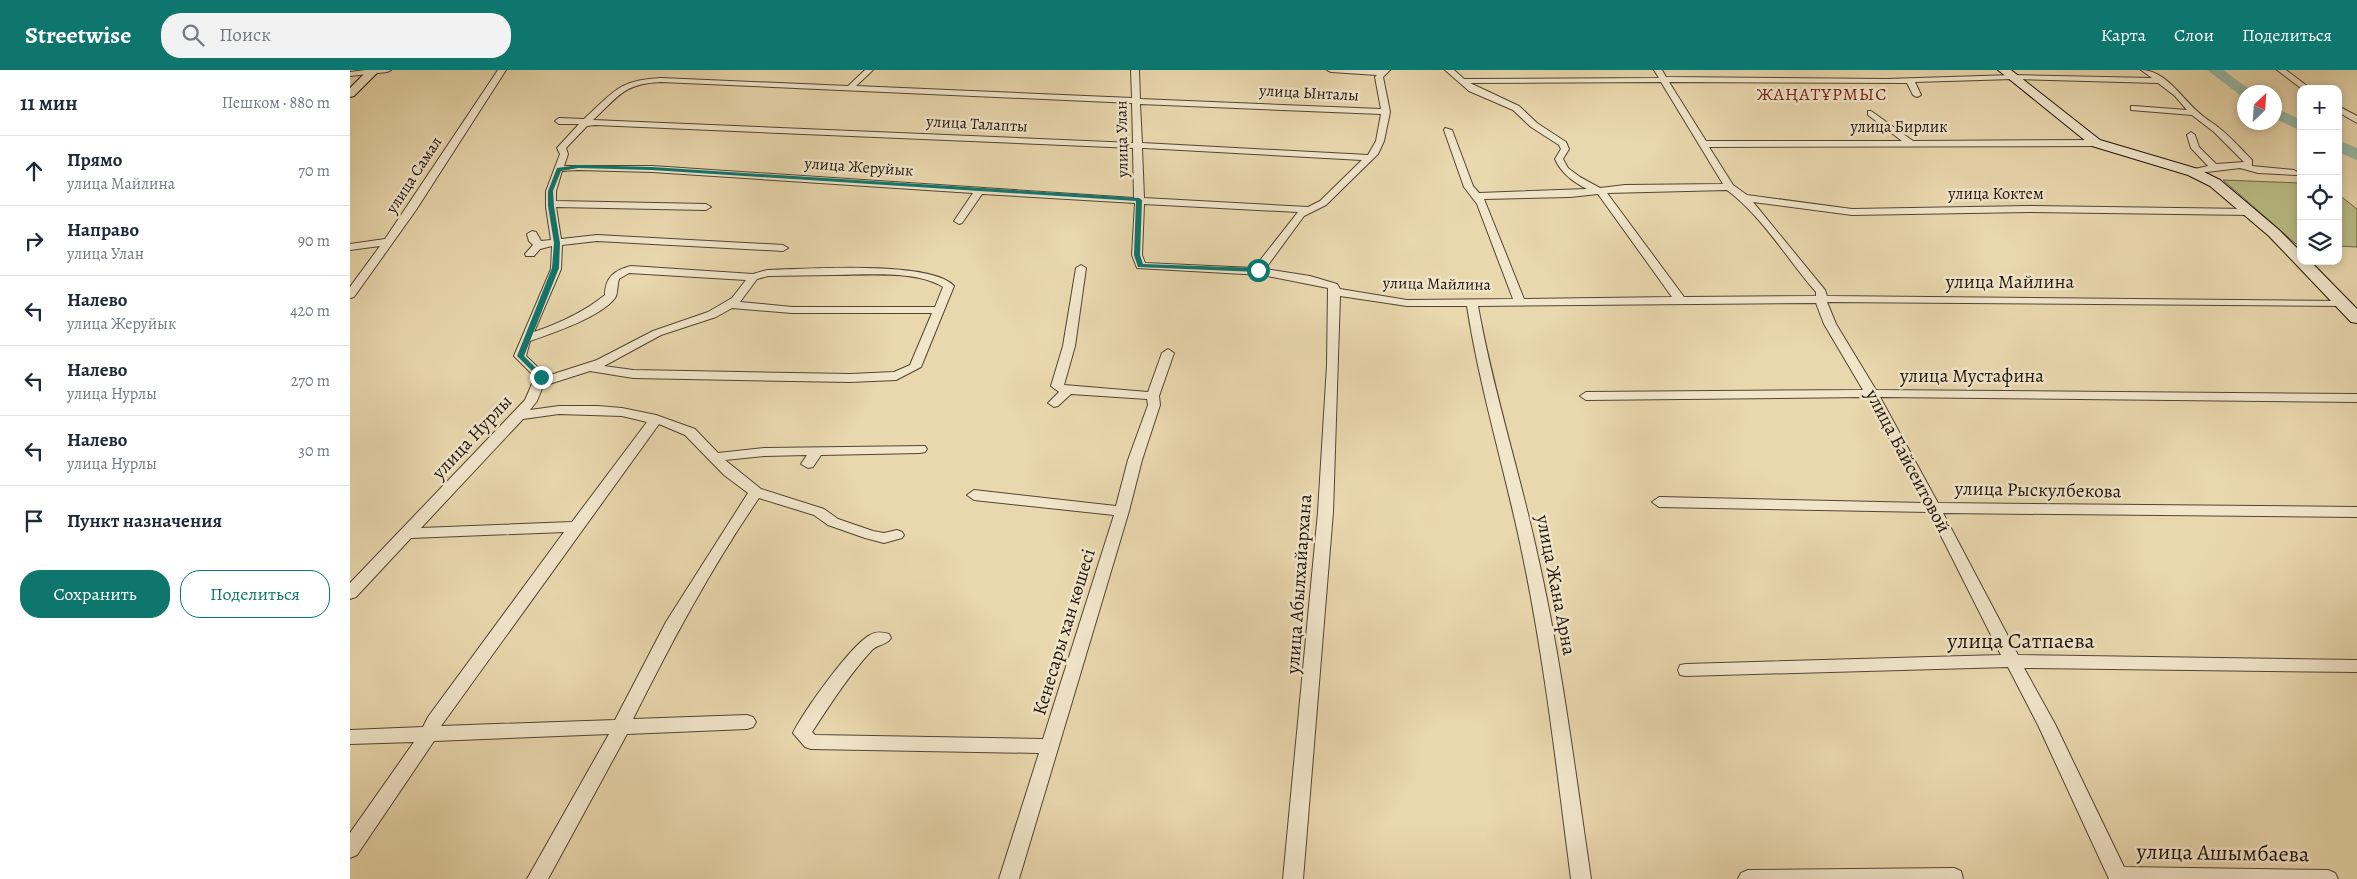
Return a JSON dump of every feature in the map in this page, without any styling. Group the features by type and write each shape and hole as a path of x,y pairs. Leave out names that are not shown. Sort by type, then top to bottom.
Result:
{"street":[{"path":"350,74 387,70"},
{"name":"улица Самал","path":"350,295 388,242 502,70"},
{"path":"850,88 869,70"},
{"name":"улица Улан","path":"1135,70 1139,200 1137,255 1140,266"},
{"path":"1331,70 1384,71"},
{"path":"1449,70 1472,89 1516,108 1534,125 1563,144 1565,149 1559,159 1562,167 1591,189 1601,191 1680,300"},
{"path":"1796,70 1802,79"},
{"path":"2145,70 2163,82 2186,102 2194,113 2207,122 2248,160 2248,165 2214,167 2193,172"},
{"path":"2281,70 2302,85"},
{"path":"350,94 373,71"},
{"name":"улица Жеруйык","path":"559,169 578,167 652,169 1306,209 1324,203 1369,158 1379,145 1386,112 1379,77 1384,71"},
{"path":"1464,81 1661,75 1929,81 2009,74 2163,82"},
{"path":"2009,74 2096,143 2193,172 2215,183 2274,233 2357,318"},
{"name":"улица Байсеитовой","path":"1661,75 1729,187 1744,198 1796,259 1820,292 1823,300 1822,307 1830,324 1872,394 1963,562 1974,588 2014,661 2096,824 2119,877"},
{"name":"улица Ынталы","path":"620,79 1386,112"},
{"path":"538,384 541,377 539,373 527,365 520,356 556,268 551,191 564,154 562,148 585,123 625,86 639,81 656,80"},
{"path":"1910,80 1917,95"},
{"path":"2134,108 2194,113"},
{"path":"2342,111 2357,120"},
{"path":"1871,113 1909,142"},
{"path":"2172,118 2207,122"},
{"name":"улица Талапты","path":"559,121 674,124 1369,158"},
{"path":"1448,130 1469,187 1482,203 1520,302"},
{"path":"2192,135 2195,148 2214,167"},
{"name":"улица Бирлик","path":"1702,144 2096,143"},
{"path":"2239,165 2258,170 2294,173"},
{"path":"1476,196 1601,191 1625,188 1729,187"},
{"path":"959,221 980,190"},
{"name":"улица Коктем","path":"1744,198 1852,212 2021,209 2250,212"},
{"path":"551,204 706,207"},
{"name":"улица Жеруйык","path":"1258,270 1306,209"},
{"path":"532,234 534,241 553,243"},
{"path":"530,254 536,247 597,238 783,248"},
{"path":"350,247 388,242"},
{"name":"улица Майлина","path":"1140,266 1258,270 1320,282 1333,286 1335,292 1407,303 1680,300 2144,300 2341,303"},
{"path":"1081,268 1069,346 1057,386 1059,389 1067,391 1153,396"},
{"path":"526,340 582,317 599,306 611,296 610,285 617,274 631,269 754,277 768,273 911,274 948,284 949,286 914,367 896,376 850,378 699,376 633,374 587,368"},
{"path":"538,384 556,376 587,368 610,359 640,340 681,324 708,317 730,306 748,289 754,277"},
{"name":"улица Абылхайархана","path":"1293,879 1309,726 1332,421 1335,292"},
{"name":"улица Жана Арна","path":"1472,302 1475,327 1516,491 1546,628 1581,879"},
{"path":"730,306 792,310 938,310"},
{"name":"Кенесары хан көшесі","path":"1008,879 1051,746 1122,511 1135,460 1154,405 1153,396 1168,352"},
{"name":"улица Нурлы","path":"350,593 519,416 531,401 538,384"},
{"path":"1054,402 1067,391"},
{"name":"улица Мустафина","path":"1586,396 1872,394 2357,398"},
{"path":"519,416 559,410 598,410 622,412 656,420 690,432 729,472 756,492 819,512 833,522 870,535 884,538 897,535"},
{"path":"350,849 429,734 434,722 656,420"},
{"path":"718,459 742,454 920,449"},
{"path":"808,464 817,451"},
{"path":"537,879 616,740 620,728 672,626 735,522 756,492"},
{"path":"974,495 1122,511"},
{"name":"улица Рыскулбекова","path":"1659,502 1933,508 2357,512"},
{"path":"407,533 576,527"},
{"path":"883,638 877,638 868,644 821,702 802,733 811,742 1051,746"},
{"name":"улица Сатпаева","path":"1686,670 2014,661 2357,666"},
{"path":"350,737 747,722"},
{"path":"1748,879 1954,877"},
{"name":"улица Ашымбаева","path":"2119,877 2328,879"}],"green space":[{"path":"2223,180 2297,183 2296,244"},
{"path":"2342,197 2357,209 2357,247 2342,246"}],"waterway":[{"path":"2214,70 2237,86"},
{"path":"2282,116 2297,124"},
{"path":"2342,147 2357,155"}],"district":[{"name":"ЖАҢАТҰРМЫС","path":"1822,94"}],"route":[{"path":"541,377 520,356 522,347 556,268 557,243 551,206 551,191 559,169 578,167 652,169 1139,200 1140,220 1137,255 1140,266 1258,270"}]}
